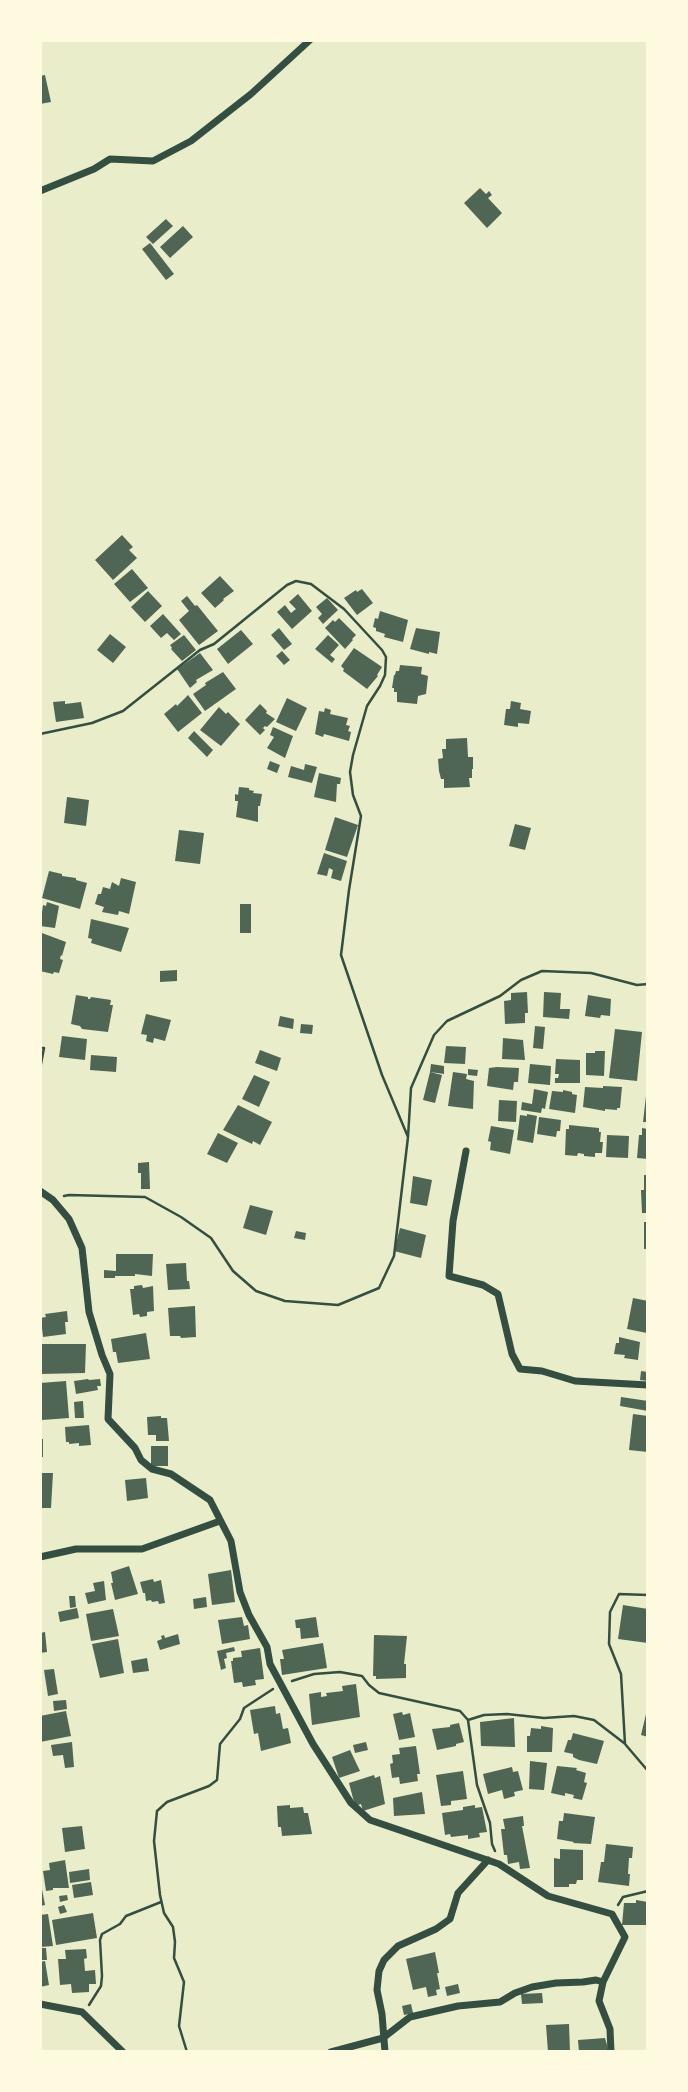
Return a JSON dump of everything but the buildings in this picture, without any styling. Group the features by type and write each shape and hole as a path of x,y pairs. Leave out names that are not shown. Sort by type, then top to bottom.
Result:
{"street":[{"path":"40,191 94,169 110,159 153,161 191,141 251,94 310,40"},
{"path":"466,1151 453,1221 449,1276 483,1285 498,1294 512,1354 520,1369 542,1371 575,1381 648,1385"},
{"path":"40,1191 53,1200 69,1219 82,1248 89,1312 110,1374 108,1419 135,1448 141,1460 152,1469 171,1474 210,1500 227,1529 240,1592 267,1647 270,1664 313,1744 351,1803 370,1820 499,1864 548,1896 612,1914 625,1937 603,1982 599,2001 610,2029 611,2052"},
{"path":"40,1557 76,1549 142,1549 220,1521"},
{"path":"385,2052 377,1990 383,1959 398,1946 436,1929 450,1919 458,1893 488,1860"},
{"path":"331,2052 383,2038 410,2017 458,2006 500,2002 532,1987 596,1980 603,1982"},
{"path":"40,2004 82,2012 123,2052"}],"path":[{"path":"40,734 92,723 123,711 200,650 214,645 287,585 296,581 311,584 344,609 382,650 387,665 385,675 367,706 350,772 353,794 361,816 341,955 382,1075 408,1137"},
{"path":"53,1200 69,1195 145,1197 181,1216 211,1238 233,1271 256,1291 285,1301 338,1305 379,1288 394,1255 411,1088 434,1035 447,1021 500,996 521,980 542,971 592,974 637,985 648,984"},
{"path":"40,1048 44,1048 40,1069"},
{"path":"625,1744 621,1674 609,1644 610,1612 619,1594 648,1595"},
{"path":"187,2052 179,2026 184,1982 174,1958 173,1927 161,1902 154,1841 157,1811 167,1802 209,1786 217,1780 220,1744 240,1719 244,1708 282,1684 314,1674 340,1672 362,1676 379,1693 460,1711 468,1720 477,1785 490,1823 492,1844 499,1864"},
{"path":"468,1720 484,1714 544,1718 574,1716 594,1720 625,1744 648,1771"},
{"path":"612,1914 623,1897 648,1891"},
{"path":"82,2012 101,1986 102,1934 120,1924 126,1916 161,1902"}]}
